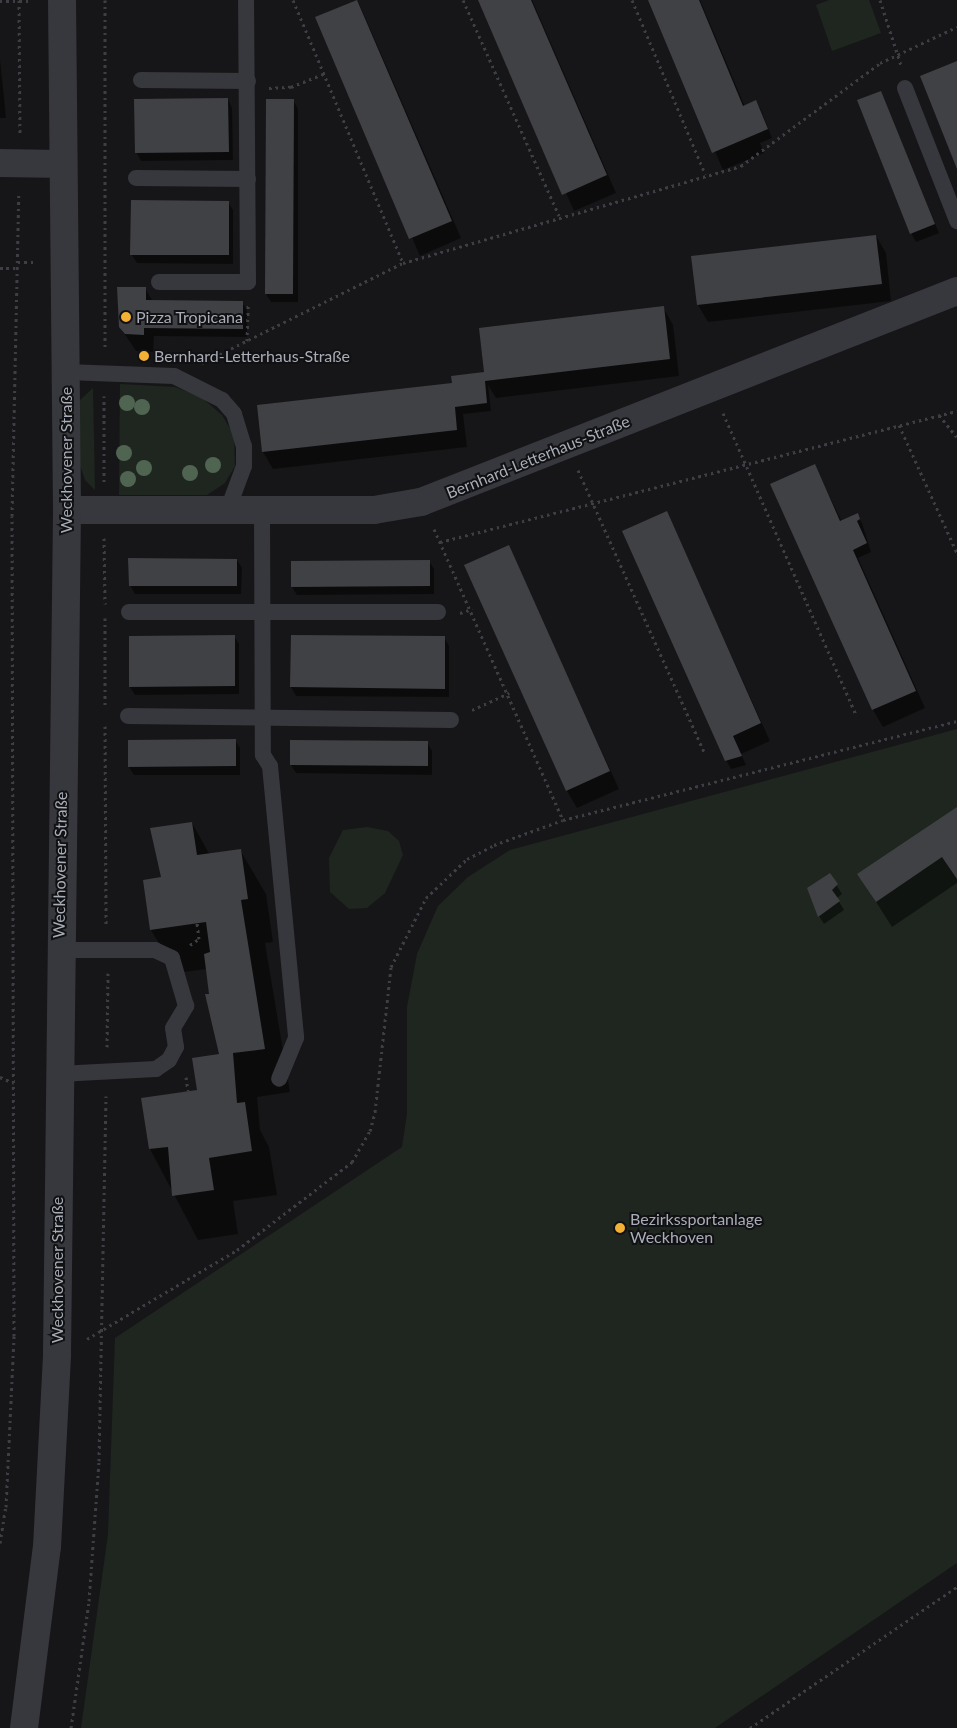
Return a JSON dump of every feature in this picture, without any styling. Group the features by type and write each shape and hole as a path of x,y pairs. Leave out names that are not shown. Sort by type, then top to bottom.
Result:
{"street":[{"name":"Weckhovener Straße","path":"24,1728 47,1547 57,1354 59,950 66,510 62,0"},
{"path":"10,164 63,164"},
{"name":"Bernhard-Letterhaus-Straße","path":"66,510 374,510 421,502 957,291"}],"lane":[{"path":"159,282 248,282 246,0"},
{"path":"141,80 248,86"},
{"path":"904,88 957,221"},
{"path":"136,178 248,179"},
{"path":"66,372 174,376 208,390 228,406 237,420 244,466 228,509"},
{"path":"262,509 262,717 296,1038 279,1079"},
{"path":"129,612 438,612"},
{"path":"128,716 451,720"},
{"path":"58,1074 106,1074 156,1069 169,1060 176,1047 174,1028 186,1006 172,958 155,950 59,950"}],"path":[{"path":"0,1544 6,1507 14,1336 12,516 18,268 10,164 19,0"},
{"path":"71,1728 89,1601 104,1330 107,950 103,510 105,0"},
{"path":"292,0 403,263"},
{"path":"463,0 559,216"},
{"path":"632,0 705,174"},
{"path":"880,0 900,54 904,88"},
{"path":"174,376 403,263 705,174 741,166 900,54 957,27"},
{"path":"248,86 291,87 324,74"},
{"path":"0,268 18,268"},
{"path":"247,341 248,305"},
{"path":"712,388 856,714"},
{"path":"440,542 957,411"},
{"path":"939,416 957,437"},
{"path":"899,425 957,553"},
{"path":"567,445 705,754"},
{"path":"421,502 509,693 563,820"},
{"path":"451,720 509,693"},
{"path":"57,1354 104,1330 237,1250 352,1162 370,1131 375,1112 392,967 426,898 468,859 494,844 563,820 957,721"},
{"path":"197,923 199,939"},
{"path":"0,1077 14,1083"},
{"path":"186,1077 188,1091"},
{"path":"750,1728 957,1588"}],"shaded area":[{"path":"829,0 869,0 881,33 832,51 816,5"},
{"path":"120,384 175,387 201,397 222,415 234,435 235,466 225,483 207,495 119,495"},
{"path":"93,388 95,490 85,480 78,459 79,401"},
{"name":"Bezirkssportanlage Weckhoven","path":"957,729 957,1563 715,1728 81,1728 108,1534 115,1338 402,1147 407,1114 407,1007 417,954 438,906 468,877 510,850"},
{"path":"367,827 388,831 399,841 403,855 385,893 367,908 349,909 330,892 329,858 343,830"}],"building":[{"path":"357,0 452,221 409,239 315,17"},
{"path":"478,0 531,0 607,175 562,195"},
{"path":"648,0 699,0 743,106 756,100 768,129 712,153"},
{"path":"957,61 957,169 920,76"},
{"path":"881,91 935,224 910,234 857,100"},
{"path":"228,98 229,152 135,153 134,99"},
{"path":"266,99 294,99 293,294 265,294"},
{"path":"131,200 229,201 229,255 130,255"},
{"path":"876,235 882,284 697,305 691,256"},
{"path":"117,287 146,287 146,300 243,301 243,329 144,328 144,335 125,334 119,327"},
{"path":"664,306 670,359 485,381 487,403 455,407 457,430 262,452 257,405 452,383 451,376 484,372 479,328"},
{"path":"815,464 840,521 858,513 860,519 857,521 867,543 853,550 916,691 872,710 770,484"},
{"path":"667,511 761,723 733,736 742,756 725,761 622,531"},
{"path":"509,545 610,771 566,791 464,565"},
{"path":"128,558 237,559 237,586 129,586"},
{"path":"430,560 430,586 291,587 291,561"},
{"path":"235,635 235,686 129,687 129,636"},
{"path":"291,635 445,636 445,689 290,687"},
{"path":"236,739 236,766 128,767 128,740"},
{"path":"290,740 428,741 428,766 290,765"},
{"path":"957,807 957,879 942,857 876,902 857,874"},
{"path":"192,822 197,855 241,849 248,899 241,900 265,1049 233,1053 237,1103 245,1102 252,1151 209,1158 214,1190 172,1196 168,1147 149,1149 141,1098 197,1090 192,1058 219,1054 205,994 209,994 204,954 210,952 206,922 150,930 143,880 161,877 150,828"},
{"path":"830,873 838,884 832,890 840,901 818,917 807,888"}],"place":[{"name":"Pizza Tropicana","path":"126,317"},
{"name":"Bernhard-Letterhaus-Straße","path":"144,356"},
{"name":"Bezirkssportanlage Weckhoven","path":"620,1228"}]}
